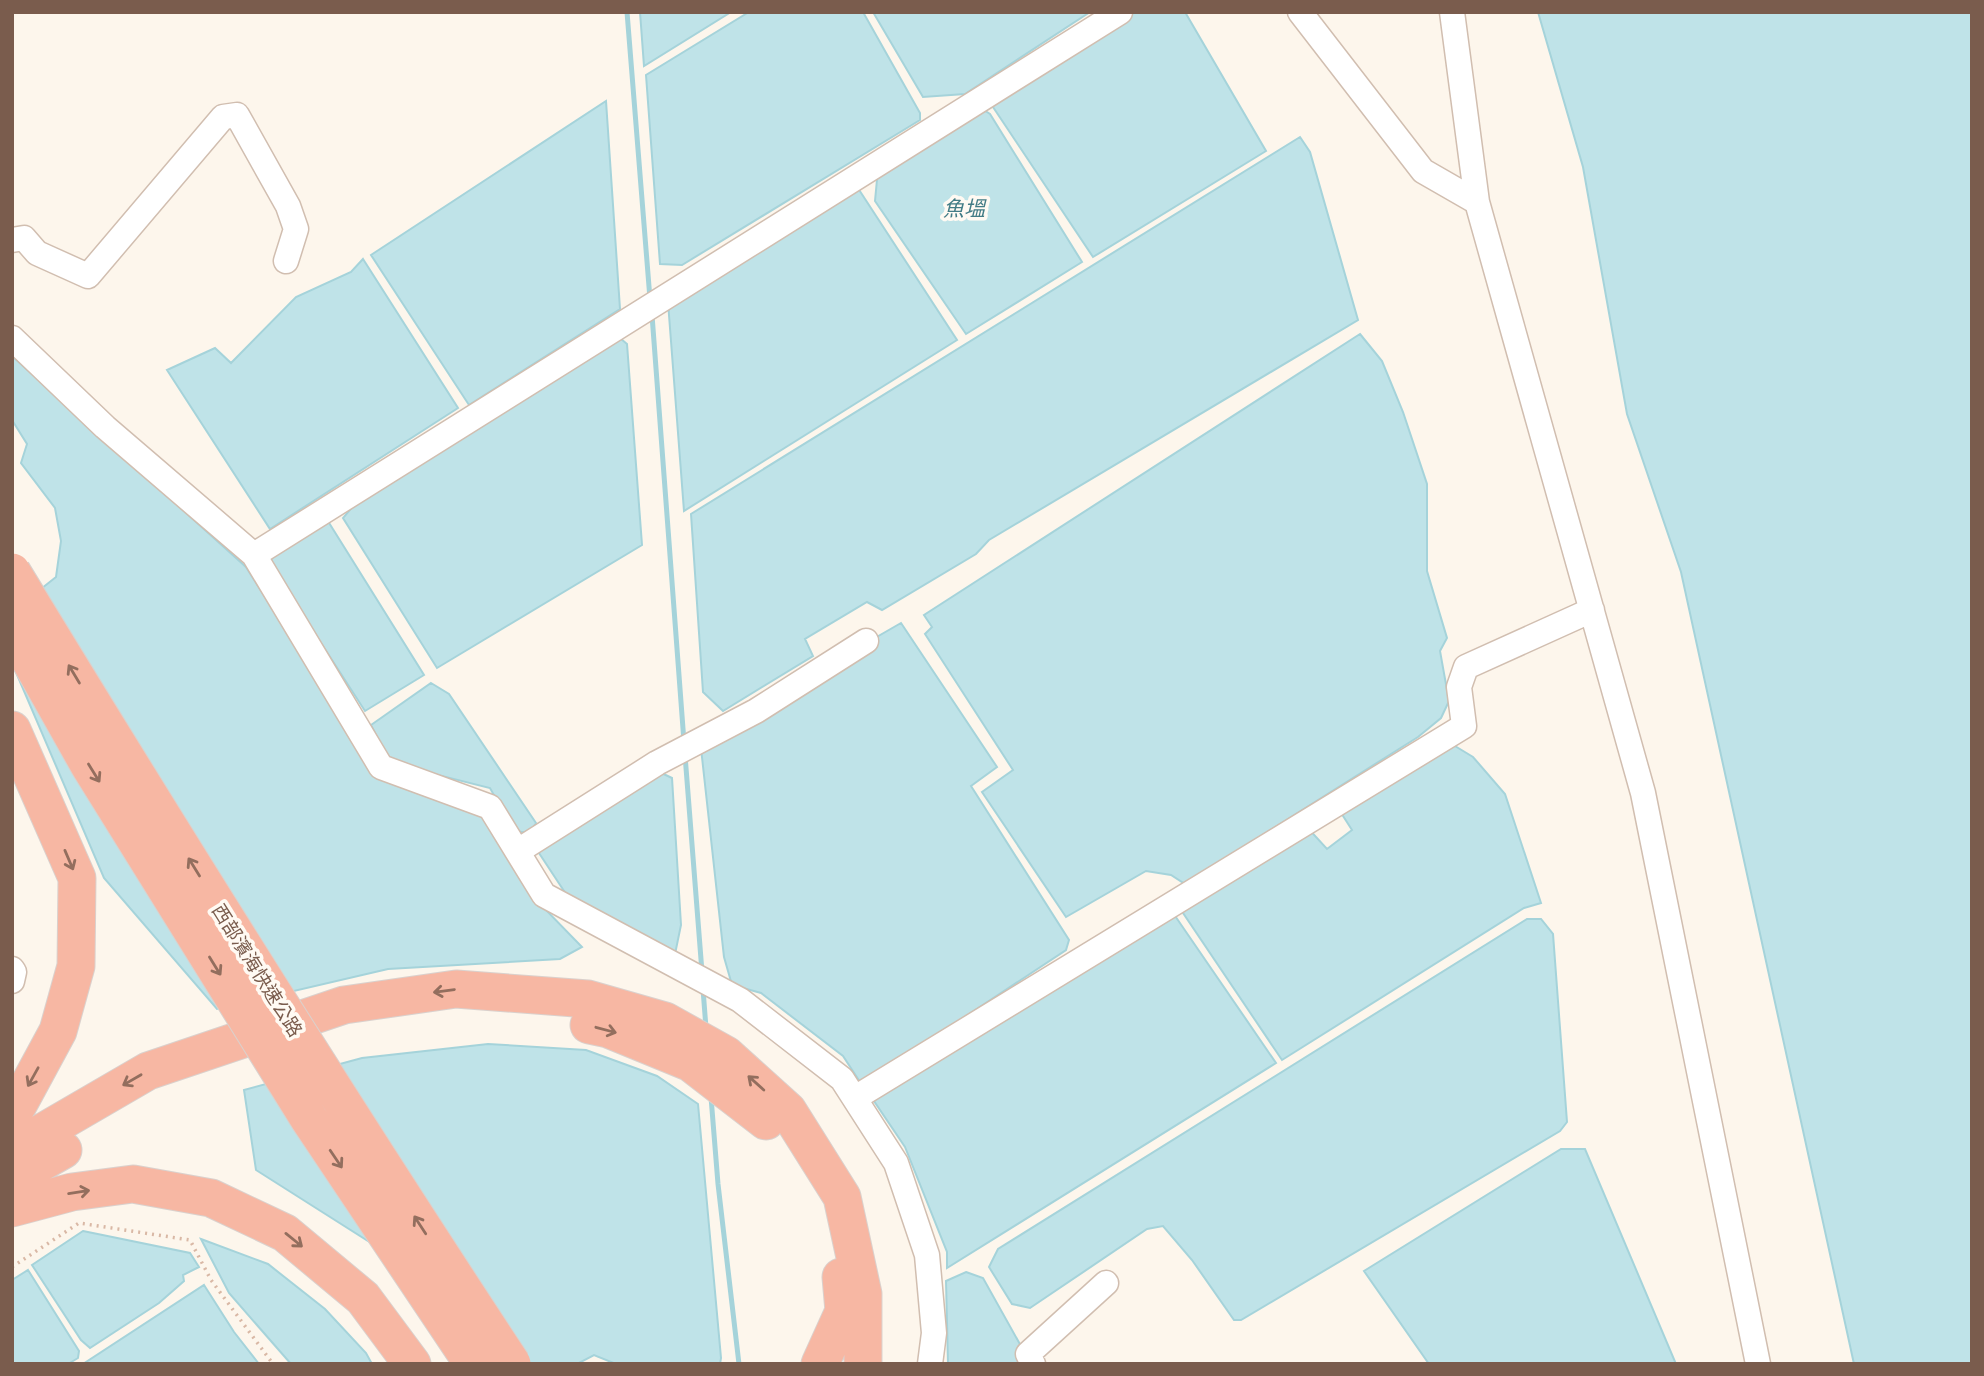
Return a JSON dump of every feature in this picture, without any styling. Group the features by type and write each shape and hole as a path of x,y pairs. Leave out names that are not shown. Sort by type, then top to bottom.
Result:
{"highway":[{"name":"西部濱海快速公路","path":"12,572 369,1147 512,1364"},
{"name":"西部濱海快速公路","path":"12,628 89,765 309,1119 473,1364"},
{"path":"12,730 77,878 76,966 62,1018 58,1031 18,1105 12,1110"},
{"path":"12,1150 148,1071 344,1005 456,989 587,999 665,1021 709,1061 770,1125 820,1191 840,1268 844,1311 820,1364"},
{"path":"12,1179 165,1089 367,1023 497,1010 608,1028 691,1063 726,1055 788,1111 842,1197 863,1294 863,1364"},
{"path":"12,1208 72,1192 133,1184 211,1198 285,1233 363,1298 412,1364"},
{"path":"451,1271 529,1364"}],"street":[{"path":"254,555 1120,12"},
{"path":"1300,12 1423,171 1477,202"},
{"path":"1452,12 1477,202 1643,793 1758,1364"},
{"path":"12,240 24,238 37,253 88,276 223,117 237,115 288,206 296,229 286,261"},
{"path":"12,338 104,427 254,555 381,767 490,807 544,895 740,1000 842,1079 896,1163 927,1255 934,1334 930,1364"},
{"path":"855,1098 1464,726 1459,687 1466,667 1592,610"},
{"path":"518,851 657,763 756,711 866,641"},
{"path":"12,969 12,981"},
{"path":"1033,1364 1028,1354 1106,1283"}],"path":[{"path":"12,1267 79,1223 190,1240 211,1280 273,1364"}],"water":[{"path":"640,12 731,12 644,66"},
{"path":"749,12 863,12 920,113 920,120 682,265 660,264 646,75"},
{"path":"873,12 1090,12 965,94 923,97"},
{"path":"1123,12 1185,12 1266,151 1093,257 991,104"},
{"path":"1538,12 1972,12 1972,1364 1854,1364 1681,572 1627,414 1583,167"},
{"path":"606,101 620,309 469,405 371,255"},
{"name":"魚塭","path":"979,107 990,114 1082,262 966,334 875,201 878,169"},
{"path":"1300,137 1310,152 1358,320 989,540 976,554 882,610 867,602 805,639 813,656 723,711 703,692 691,514"},
{"path":"852,179 957,340 684,511 668,302"},
{"path":"363,259 458,408 270,529 167,370 215,348 231,363 296,297 351,272"},
{"path":"614,333 627,344 642,545 437,668 343,518 354,505"},
{"path":"1360,334 1382,361 1403,412 1427,484 1427,571 1447,638 1440,651 1449,701 1441,718 1418,737 1185,884 1171,875 1146,871 1066,917 982,792 1013,770 925,634 932,627 924,615"},
{"path":"12,356 246,567 379,777 485,812 540,904 582,947 560,959 388,969 217,1009 104,878 12,663 12,612 56,577 61,541 55,508 21,463 27,444 12,420"},
{"path":"326,518 424,675 365,711 266,558"},
{"path":"901,623 997,767 971,786 1069,940 1066,950 862,1085 843,1056 761,993 732,985 724,957 700,739"},
{"path":"431,683 449,694 536,823 530,833 514,831 490,788 390,763 371,725"},
{"path":"1450,743 1473,757 1505,794 1541,903 1524,908 1282,1060 1177,904 1306,826 1327,849 1352,830 1338,808"},
{"path":"653,769 672,778 681,925 674,959 568,897 537,850"},
{"path":"1171,910 1276,1063 947,1268 947,1252 905,1147 874,1101 889,1086"},
{"path":"1527,919 1541,919 1553,934 1567,1122 1560,1131 1241,1320 1234,1320 1192,1260 1163,1226 1147,1229 1030,1308 1012,1304 989,1267 998,1249"},
{"path":"488,1044 586,1050 657,1076 698,1104 720,1364 616,1364 594,1355 577,1364 488,1364 371,1243 256,1170 244,1090 362,1058"},
{"path":"1561,1149 1585,1149 1676,1364 1429,1364 1364,1271"},
{"path":"83,1231 190,1253 199,1267 183,1275 184,1281 159,1303 90,1348 81,1340 32,1265"},
{"path":"201,1239 268,1264 325,1309 366,1353 372,1364 291,1364 229,1293"},
{"path":"28,1270 79,1351 78,1358 68,1364 12,1364 12,1280"},
{"path":"966,1272 983,1278 1031,1364 948,1364 946,1281"},
{"path":"204,1285 234,1332 259,1364 83,1364"}],"waterway":[{"path":"627,12 650,299"},
{"path":"652,315 684,742"},
{"path":"685,755 702,972"},
{"path":"703,989 706,1028"},
{"path":"711,1097 718,1184 739,1364"}]}
